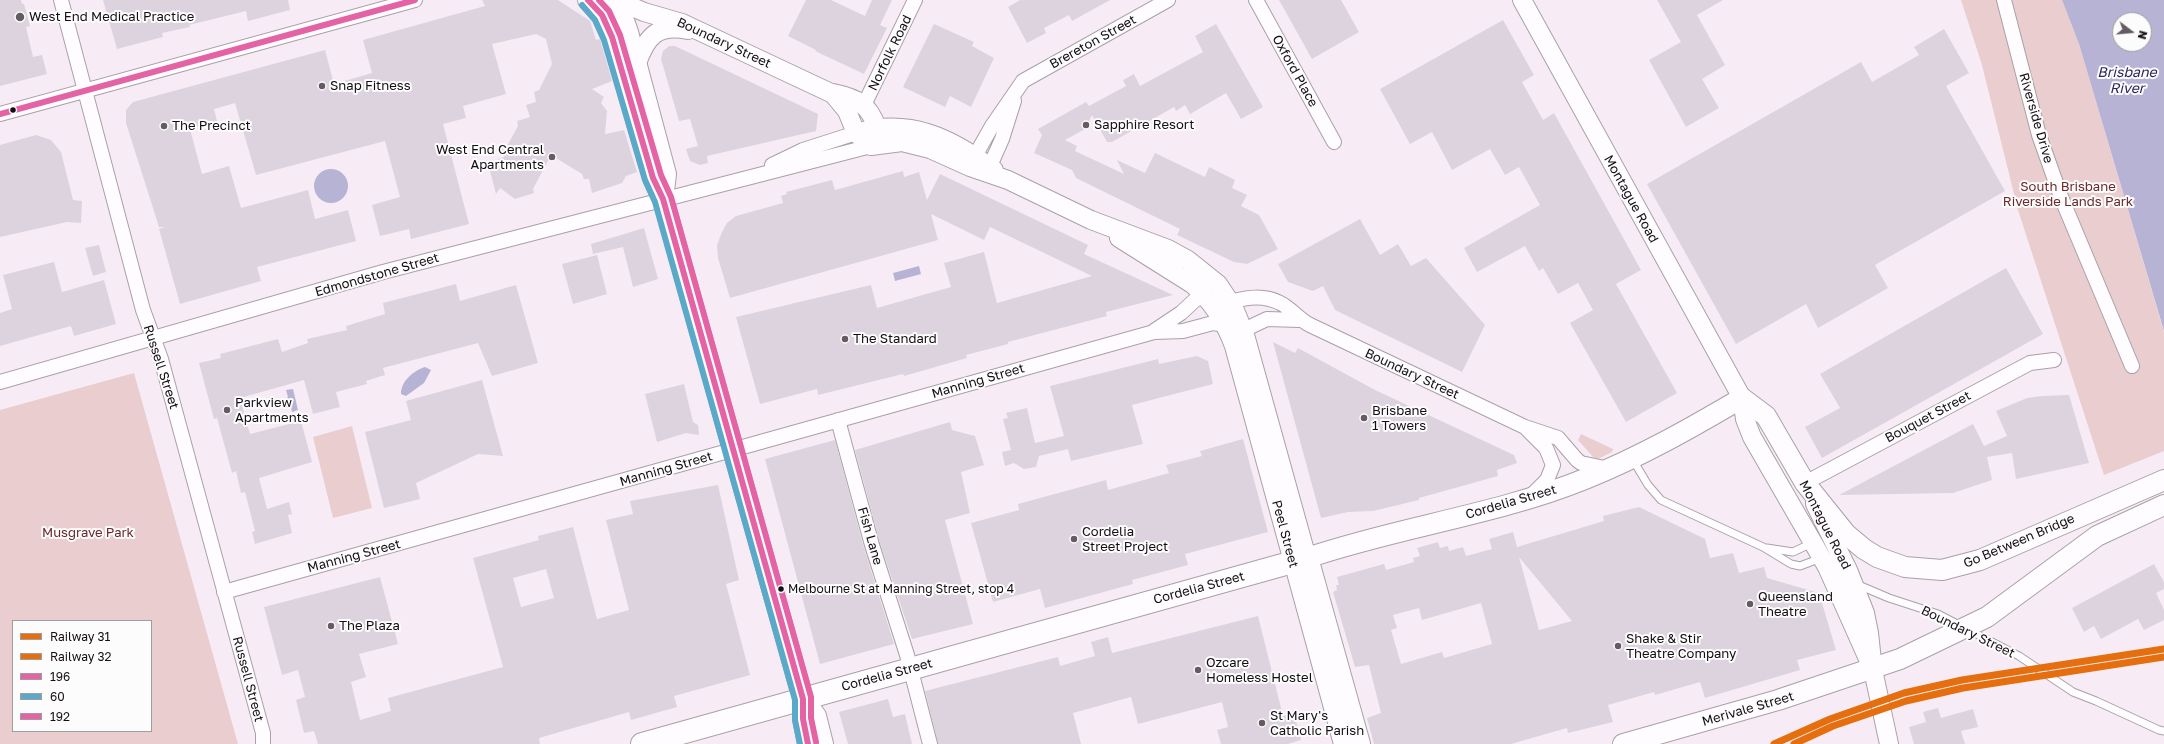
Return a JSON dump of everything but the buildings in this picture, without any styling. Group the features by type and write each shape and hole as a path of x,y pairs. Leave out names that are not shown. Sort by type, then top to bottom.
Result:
{"main road":[{"path":"588,0 602,15 612,37 652,178 663,199 803,699 803,719 808,744"},
{"path":"613,0 625,22 666,174 663,199"},
{"name":"Cordelia Street","path":"653,743 803,699 1530,497 1584,479 1633,459 1742,398"},
{"name":"Montague Road","path":"1742,398 1766,416 1805,483"},
{"name":"Go Between Bridge","path":"1805,483 1846,534 1864,549 1894,564 1929,570 1950,569 1980,560 2128,494 2164,480"},
{"path":"1872,670 1964,629 1987,617 2092,539 2136,516 2164,505"},
{"name":"Peel Street","path":"1300,560 1359,744"},
{"name":"Merivale Street","path":"1623,744 1770,702 1872,670"},
{"path":"803,699 816,716 823,744"}],"street":[{"name":"Russell Street","path":"61,0 143,310 161,359 263,738 272,744"},
{"path":"0,114 415,0"},
{"name":"Boundary Street","path":"616,0 644,12 672,19 837,97 847,111 856,133 870,146"},
{"name":"Norfolk Road","path":"864,105 915,0"},
{"name":"Brereton Street","path":"975,156 988,131 1019,86 1031,76 1168,0"},
{"name":"Oxford Place","path":"1256,0 1334,142"},
{"name":"Montague Road","path":"1522,0 1742,398 1745,419 1752,437 1835,584 1857,639 1872,670"},
{"name":"Riverside Drive","path":"2004,0 2039,135 2056,184 2132,366"},
{"path":"637,63 646,41 657,32 675,28 702,33"},
{"path":"990,166 1004,135 1019,86"},
{"name":"Boundary Street","path":"830,93 849,97 864,105"},
{"path":"864,105 872,113 877,128 870,146"},
{"path":"856,133 877,128 898,127 920,130 975,156 1008,180"},
{"name":"Edmondstone Street","path":"756,174 803,150 856,133"},
{"path":"870,146 891,142 917,145 1008,180 1091,220 1157,244 1188,260 1213,279 1231,302 1234,326"},
{"name":"Edmondstone Street","path":"0,382 383,272 756,174 870,146"},
{"path":"1091,220 1188,281 1234,326"},
{"path":"1204,296 1231,302"},
{"name":"Manning Street","path":"1154,332 1182,313 1195,300 1204,296"},
{"name":"Boundary Street","path":"1231,302 1252,298 1267,299 1280,303 1300,320 1525,427 1558,438 1576,460 1609,469"},
{"name":"Boundary Street","path":"1234,326 1250,327 1267,319 1300,320"},
{"name":"Manning Street","path":"224,592 1154,332 1183,331 1213,323 1234,326"},
{"name":"Peel Street","path":"1234,326 1300,560 1343,744"},
{"name":"Bouquet Street","path":"1805,483 2030,364 2054,360"},
{"name":"Fish Lane","path":"838,420 872,545 910,669 930,744"},
{"name":"Boundary Street","path":"1525,427 1546,448 1554,465 1547,480 1530,497"},
{"name":"Montague Road","path":"1805,483 1854,583 1868,626 1872,670 1889,744"}],"lane":[{"path":"1633,459 1648,485 1661,500 1763,547 1782,560 1798,566 1821,558"},
{"path":"1763,547 1793,552 1812,543"},
{"name":"Boundary Street","path":"1854,583 1889,598 1938,614 1964,629 2019,656 2073,692 2164,731"}],"green space":[{"name":"South Brisbane Riverside Lands Park","path":"1961,0 2062,0 2079,44 2164,332 2164,451 2104,475 2018,210 1982,65"},
{"name":"Musgrave Park","path":"134,373 238,744 0,744 0,410"},
{"path":"352,426 372,508 333,518 313,437"},
{"path":"1581,434 1613,449 1612,452 1598,459 1593,457 1578,440"}],"water":[{"name":"Brisbane River","path":"2062,0 2164,0 2164,331 2079,44"},
{"path":"334,169 343,174 347,179 347,193 343,198 338,202 328,203 324,202 315,193 314,183 315,179 324,170"},
{"path":"919,266 921,274 895,281 893,273"},
{"path":"425,367 431,370 424,383 406,396 401,394 403,385 408,377"},
{"path":"293,389 298,410 292,412 291,407 286,406 284,400 288,397 286,390"}],"rail line":[{"name":"31","path":"1774,744 1830,719 1904,693 1962,680 2164,649"},
{"name":"32","path":"1794,744 1833,726 1906,701 1963,688 2164,657"}],"transit line":[{"name":"196","path":"0,114 415,0"},
{"name":"196","path":"588,0 602,15 612,37 653,178 663,199 803,699 803,719 808,744"},
{"name":"192","path":"599,0 609,11 620,35 661,175 671,197 811,697 811,718 816,742"},
{"name":"60","path":"582,5 595,20 604,40 645,180 655,202 795,700 795,720 800,744"}],"place":[{"name":"West End Medical Practice","path":"20,17"},
{"name":"Snap Fitness","path":"322,86"},
{"name":"Sapphire Resort","path":"1086,125"},
{"name":"The Precinct","path":"164,126"},
{"name":"West End Central Apartments","path":"552,157"},
{"name":"The Standard","path":"845,339"},
{"name":"Parkview Apartments","path":"227,410"},
{"name":"Brisbane 1 Towers","path":"1364,418"},
{"name":"Cordelia Street Project","path":"1074,539"},
{"name":"Melbourne St at Manning Street, stop 4","path":"781,589"},
{"name":"Queensland Theatre","path":"1750,604"},
{"name":"The Plaza","path":"331,626"},
{"name":"Shake & Stir Theatre Company","path":"1618,646"},
{"name":"Ozcare Homeless Hostel","path":"1198,670"},
{"name":"St Mary's Catholic Parish","path":"1262,723"}]}
